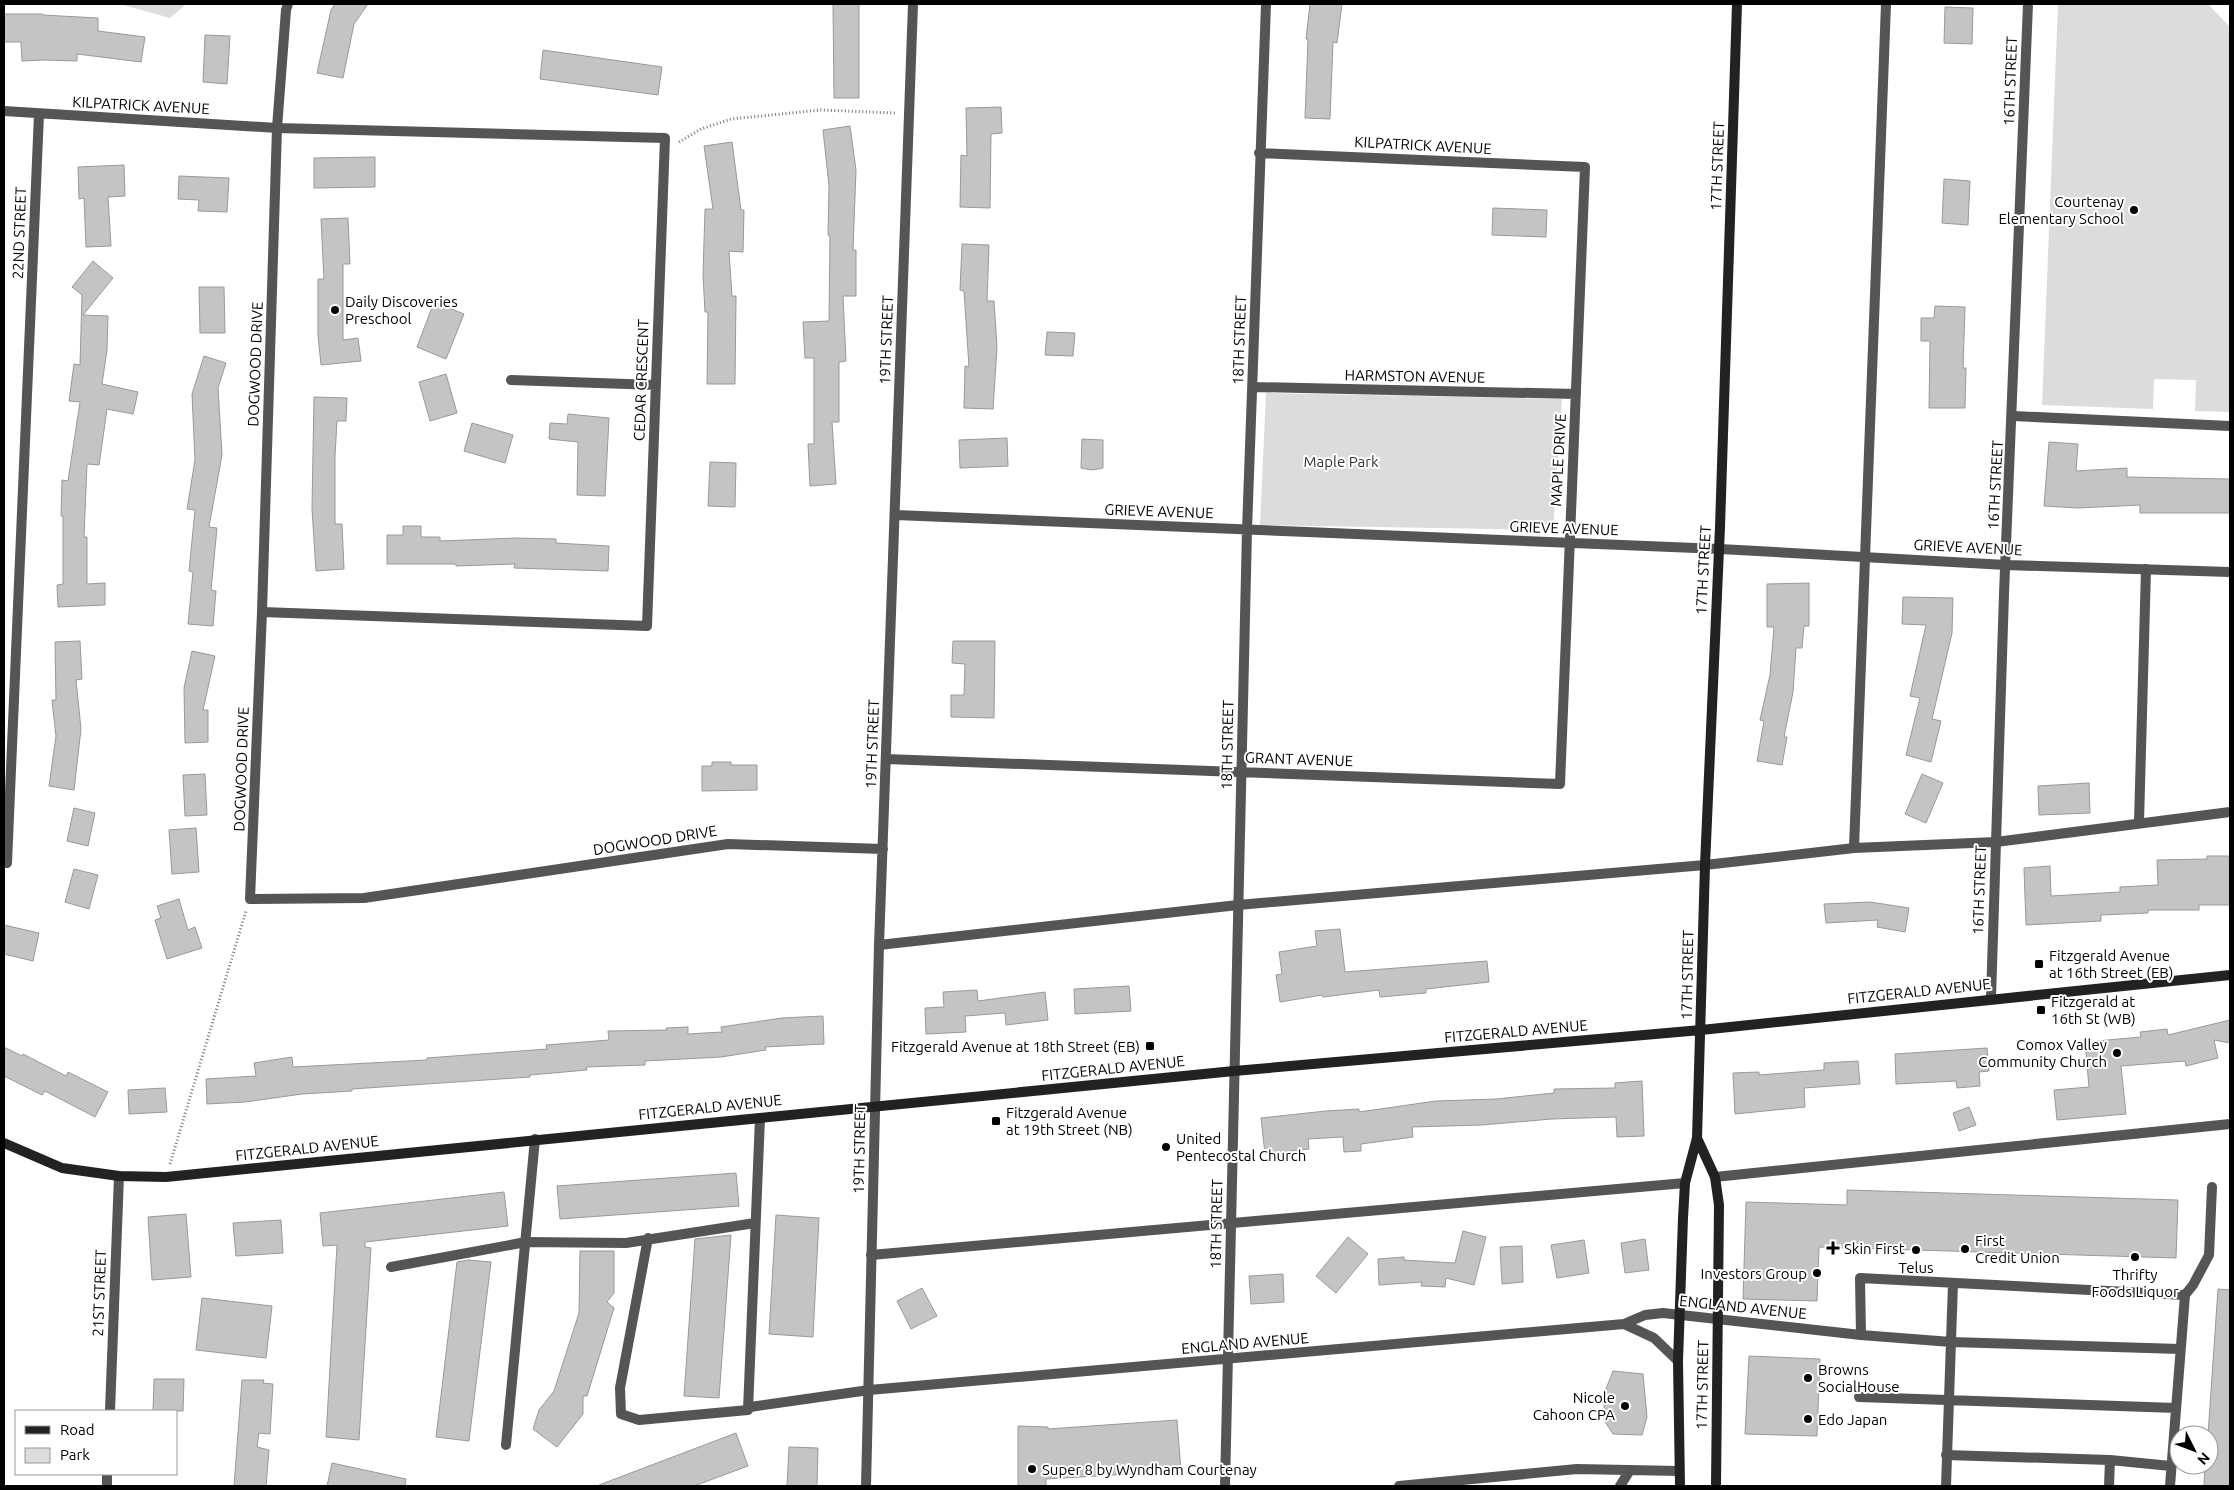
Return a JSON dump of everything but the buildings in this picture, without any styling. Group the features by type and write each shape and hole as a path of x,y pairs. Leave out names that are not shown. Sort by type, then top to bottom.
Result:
{"street":[{"name":"DOGWOOD DRIVE","path":"288,4 277,128 262,612 250,899 364,898 728,844 883,849"},
{"name":"19TH STREET","path":"866,1486 879,944 913,4"},
{"name":"18TH STREET","path":"1224,1486 1247,530 1259,153 1266,4"},
{"name":"17TH STREET","path":"1680,1486 1678,1361 1686,1183 1697,1138 1705,865 1720,549 1737,4"},
{"path":"1854,848 1886,4"},
{"name":"16TH STREET","path":"1991,998 2028,4"},
{"name":"KILPATRICK AVENUE","path":"4,112 277,128"},
{"name":"22ND STREET","path":"5,862 39,114"},
{"path":"277,128 665,138 665,153"},
{"name":"CEDAR CRESCENT","path":"262,612 648,626 665,153"},
{"name":"KILPATRICK AVENUE","path":"1259,153 1585,167"},
{"name":"MAPLE DRIVE","path":"1560,784 1585,167"},
{"path":"511,380 656,385"},
{"name":"HARMSTON AVENUE","path":"1253,388 1576,394"},
{"path":"2013,416 2230,426"},
{"name":"GRIEVE AVENUE","path":"896,515 1720,549 2006,565 2230,572"},
{"path":"2139,822 2146,568"},
{"name":"GRANT AVENUE","path":"886,759 1560,784"},
{"path":"879,944 1238,904 1705,865 1854,848 1996,842 2139,822 2230,812"},
{"name":"FITZGERALD AVENUE","path":"4,1143 62,1168 119,1176 166,1177 1234,1071 1701,1030 1991,998 2230,975"},
{"path":"748,1410 760,1118"},
{"path":"1715,1177 2230,1124"},
{"name":"17TH STREET","path":"1697,1138 1715,1177 1719,1205 1716,1486"},
{"path":"506,1446 535,1140"},
{"name":"21ST STREET","path":"110,1410 119,1176"},
{"path":"871,1255 1686,1183"},
{"path":"2175,1425 2185,1295 2193,1285 2209,1255 2212,1186"},
{"path":"391,1267 526,1242 626,1242 756,1223"},
{"name":"ENGLAND AVENUE","path":"648,1238 620,1388 621,1414 639,1420 748,1410 750,1407 869,1390 1624,1324 1645,1315 1680,1314 1861,1335 1951,1342 2180,1349"},
{"path":"1861,1335 1860,1278 2185,1295"},
{"path":"1946,1486 1953,1283"},
{"path":"1624,1324 1654,1338 1678,1361"},
{"path":"1859,1397 2176,1408"},
{"path":"1946,1455 2110,1460 2169,1466"},
{"path":"2109,1486 2110,1460"},
{"path":"1399,1486 1577,1469 1679,1471"},
{"path":"1620,1486 1630,1470"}],"path":[{"path":"665,153 701,129 731,119 821,110 908,114"},
{"path":"166,1177 250,899"}],"green space":[{"path":"120,4 184,4 184,6 170,18"},
{"name":"Courtenay Elementary School","path":"2058,4 2208,4 2230,27 2230,412 2195,411 2196,380 2154,379 2153,409 2042,405"},
{"name":"Maple Park","path":"1266,393 1562,399 1553,530 1260,525"}],"place":[{"name":"Courtenay Elementary School","path":"2134,210"},
{"name":"Daily Discoveries Preschool","path":"335,310"},
{"name":"Fitzgerald Avenue at 16th Street (EB)","path":"2039,964"},
{"name":"Fitzgerald at 16th St (WB)","path":"2041,1010"},
{"name":"Fitzgerald Avenue at 18th Street (EB)","path":"1150,1046"},
{"name":"Comox Valley Community Church","path":"2117,1053"},
{"name":"Fitzgerald Avenue at 19th Street (NB)","path":"996,1121"},
{"name":"United Pentecostal Church","path":"1166,1147"},
{"name":"Skin First","path":"1833,1248"},
{"name":"First Credit Union","path":"1965,1249"},
{"name":"Telus","path":"1916,1250"},
{"name":"Thrifty Foods Liquor","path":"2135,1257"},
{"name":"Investors Group","path":"1817,1273"},
{"name":"Browns SocialHouse","path":"1808,1378"},
{"name":"Nicole Cahoon CPA","path":"1625,1406"},
{"name":"Edo Japan","path":"1808,1419"},
{"name":"Super 8 by Wyndham Courtenay","path":"1032,1469"}]}
